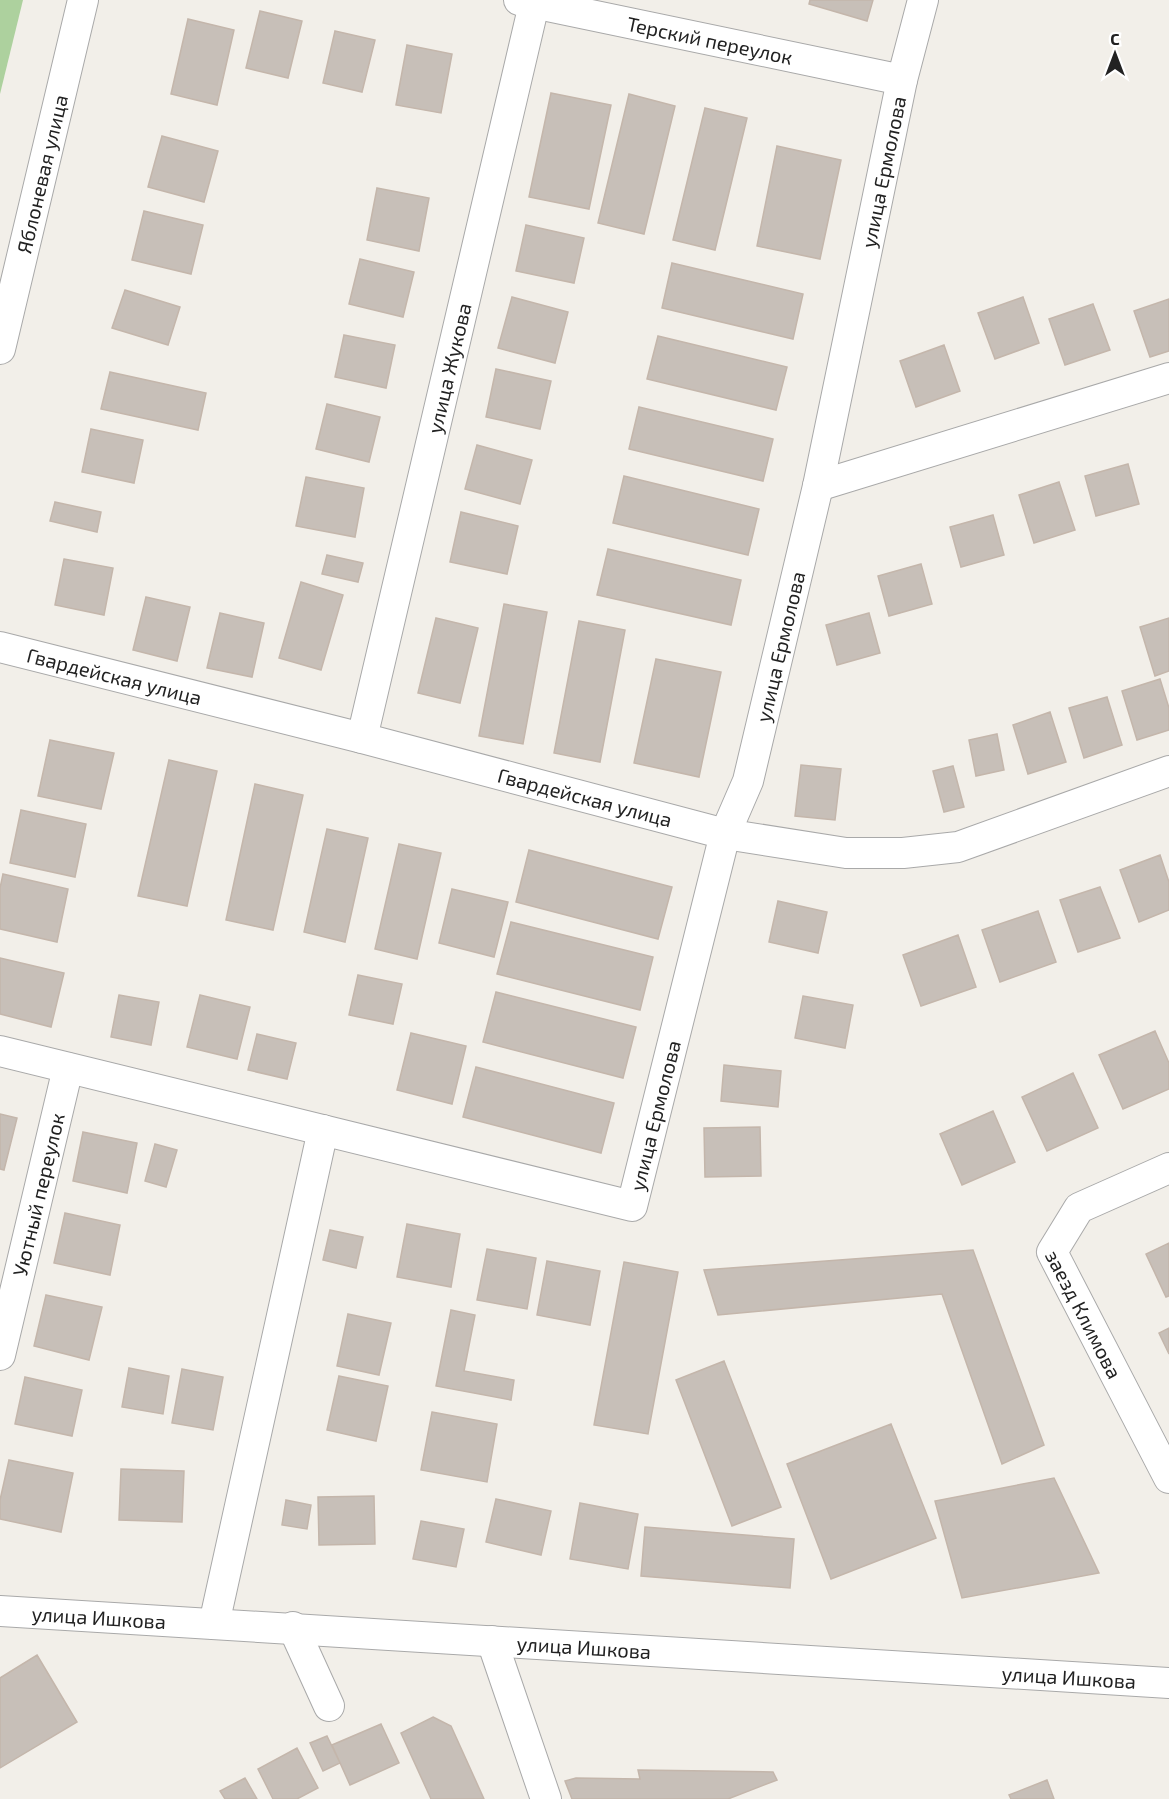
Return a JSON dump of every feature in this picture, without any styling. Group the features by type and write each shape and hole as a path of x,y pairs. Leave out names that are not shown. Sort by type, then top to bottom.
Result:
{"street":[{"name":"Яблоневая улица","path":"0,349 83,0"},
{"name":"улица Ермолова","path":"323,1130 632,1206 725,834 748,782 818,486 902,80 923,0"},
{"name":"Терский переулок","path":"529,1 902,80"},
{"name":"улица Жукова","path":"362,738 529,1"},
{"path":"818,486 1169,378"},
{"name":"Гвардейская улица","path":"0,647 362,738 725,834 846,852 903,853 958,847 1169,771"},
{"path":"0,1051 323,1130 214,1624"},
{"name":"Уютный переулок","path":"0,1355 68,1068"},
{"name":"заезд Климова","path":"1169,1168 1079,1208 1053,1251 1169,1478"},
{"name":"улица Ишкова","path":"0,1611 293,1627 926,1670 1169,1683"},
{"path":"293,1627 329,1706"},
{"path":"492,1641 546,1799"}],"green space":[{"path":"0,0 23,0 0,94"}],"building":[{"path":"810,0 873,0 867,21 809,4"},
{"path":"260,11 302,21 288,78 246,68"},
{"path":"188,19 234,30 217,105 171,94"},
{"path":"335,31 375,40 362,92 323,83"},
{"path":"407,45 452,54 441,113 396,105"},
{"path":"551,93 611,105 589,209 529,197"},
{"path":"629,94 675,106 644,234 598,223"},
{"path":"705,108 747,118 715,250 673,240"},
{"path":"162,136 218,151 204,202 148,187"},
{"path":"777,146 841,160 820,259 757,246"},
{"path":"377,188 429,198 419,251 367,240"},
{"path":"144,211 203,225 191,274 132,260"},
{"path":"526,225 584,238 574,283 516,271"},
{"path":"360,259 414,272 403,317 349,304"},
{"path":"672,263 803,294 793,339 662,308"},
{"path":"125,290 180,307 168,345 112,328"},
{"path":"512,297 568,312 555,363 498,348"},
{"path":"1023,297 1039,343 995,359 978,313"},
{"path":"1169,299 1169,351 1150,357 1134,311"},
{"path":"1093,304 1110,350 1065,365 1049,319"},
{"path":"344,335 395,345 386,388 335,377"},
{"path":"658,336 787,367 776,410 647,379"},
{"path":"944,345 960,391 916,407 900,361"},
{"path":"496,369 551,381 540,429 486,417"},
{"path":"110,372 206,393 198,430 101,409"},
{"path":"327,404 380,417 369,462 316,449"},
{"path":"639,407 773,439 763,481 629,449"},
{"path":"91,429 143,440 134,483 82,472"},
{"path":"477,445 532,460 520,504 465,489"},
{"path":"1128,464 1139,504 1096,516 1085,476"},
{"path":"624,476 759,509 748,555 613,523"},
{"path":"306,477 364,488 355,537 296,526"},
{"path":"1059,482 1075,530 1034,543 1019,495"},
{"path":"55,502 101,512 97,532 50,521"},
{"path":"461,512 518,526 507,574 450,562"},
{"path":"993,515 1004,555 961,567 950,527"},
{"path":"608,549 741,580 731,625 597,595"},
{"path":"327,555 363,563 358,582 322,574"},
{"path":"64,559 113,568 104,615 55,605"},
{"path":"921,564 932,604 889,616 878,576"},
{"path":"301,582 343,595 321,670 279,658"},
{"path":"146,597 190,607 177,661 133,650"},
{"path":"504,604 547,612 523,744 479,736"},
{"path":"220,613 264,623 252,677 207,668"},
{"path":"869,613 880,653 837,665 826,625"},
{"path":"436,618 478,628 460,703 418,693"},
{"path":"1169,618 1169,671 1155,676 1140,627"},
{"path":"579,621 625,630 600,762 554,753"},
{"path":"656,659 721,672 699,777 634,763"},
{"path":"1160,679 1169,708 1169,730 1137,740 1122,691"},
{"path":"1107,697 1122,745 1084,758 1069,708"},
{"path":"1050,712 1066,762 1028,774 1013,725"},
{"path":"997,734 1004,770 976,776 969,740"},
{"path":"50,740 114,753 101,809 38,796"},
{"path":"169,760 217,771 187,906 138,896"},
{"path":"801,765 841,769 835,820 795,816"},
{"path":"953,766 964,807 944,812 933,771"},
{"path":"255,784 303,795 273,930 226,920"},
{"path":"21,810 86,824 75,877 10,863"},
{"path":"327,829 368,838 345,942 304,932"},
{"path":"399,844 441,853 417,959 375,949"},
{"path":"529,850 672,887 658,939 516,902"},
{"path":"1160,855 1169,882 1169,910 1139,922 1120,870"},
{"path":"3,874 68,889 57,942 0,929 0,888"},
{"path":"1100,887 1120,938 1078,952 1060,900"},
{"path":"452,889 508,902 494,957 439,943"},
{"path":"778,901 827,912 818,953 769,942"},
{"path":"1038,911 1056,962 1000,982 982,930"},
{"path":"511,922 653,957 640,1010 497,974"},
{"path":"958,935 976,987 921,1006 903,955"},
{"path":"0,958 64,973 51,1027 0,1014"},
{"path":"358,975 402,984 393,1024 349,1015"},
{"path":"496,992 636,1027 623,1078 483,1042"},
{"path":"119,995 159,1002 151,1045 111,1037"},
{"path":"200,995 250,1007 237,1059 187,1047"},
{"path":"803,996 853,1005 845,1048 795,1038"},
{"path":"1155,1031 1169,1063 1169,1089 1123,1109 1099,1055"},
{"path":"411,1033 466,1046 452,1104 397,1090"},
{"path":"257,1034 296,1043 287,1079 248,1070"},
{"path":"724,1065 781,1071 778,1107 721,1101"},
{"path":"476,1067 614,1103 601,1153 463,1117"},
{"path":"1073,1073 1098,1128 1047,1151 1022,1097"},
{"path":"993,1111 1015,1162 962,1185 940,1134"},
{"path":"0,1114 17,1118 4,1170 0,1169"},
{"path":"760,1127 761,1176 705,1177 704,1128"},
{"path":"83,1132 137,1143 127,1193 73,1181"},
{"path":"155,1144 177,1150 166,1187 145,1181"},
{"path":"65,1213 120,1225 110,1275 54,1263"},
{"path":"407,1224 460,1234 451,1287 397,1277"},
{"path":"330,1230 363,1237 356,1268 323,1260"},
{"path":"1169,1243 1169,1296 1166,1297 1146,1254"},
{"path":"487,1249 536,1258 527,1309 477,1300"},
{"path":"973,1250 1044,1445 1002,1464 942,1294 718,1315 704,1270"},
{"path":"547,1261 600,1271 590,1325 537,1315"},
{"path":"624,1262 678,1272 648,1434 594,1425"},
{"path":"46,1295 102,1307 89,1360 34,1346"},
{"path":"451,1310 475,1315 464,1371 514,1380 511,1400 436,1386"},
{"path":"348,1314 391,1323 379,1375 337,1366"},
{"path":"1169,1328 1169,1354 1159,1333"},
{"path":"724,1361 781,1507 732,1526 676,1380"},
{"path":"129,1368 169,1376 163,1414 122,1407"},
{"path":"182,1369 223,1377 213,1430 172,1423"},
{"path":"339,1376 388,1386 376,1441 327,1430"},
{"path":"25,1377 82,1390 72,1436 15,1424"},
{"path":"432,1412 497,1424 487,1482 421,1470"},
{"path":"891,1424 936,1538 831,1579 787,1464"},
{"path":"9,1460 73,1473 61,1532 0,1519 0,1500"},
{"path":"121,1469 184,1471 182,1522 119,1520"},
{"path":"1054,1478 1099,1573 962,1598 935,1501"},
{"path":"374,1496 375,1544 319,1545 318,1497"},
{"path":"496,1499 551,1511 541,1555 486,1542"},
{"path":"286,1500 311,1505 307,1529 282,1525"},
{"path":"580,1503 638,1514 628,1569 570,1559"},
{"path":"421,1521 464,1529 456,1567 413,1559"},
{"path":"645,1527 794,1539 790,1588 641,1576"},
{"path":"37,1655 77,1722 0,1768 0,1678"},
{"path":"433,1717 451,1726 484,1799 431,1799 401,1733"},
{"path":"381,1724 399,1763 350,1785 332,1745"},
{"path":"327,1736 340,1763 323,1771 310,1743"},
{"path":"297,1748 318,1788 297,1799 273,1799 258,1769"},
{"path":"638,1770 773,1772 777,1780 728,1799 572,1799 565,1781 576,1778 640,1779"},
{"path":"245,1778 257,1799 225,1799 220,1791"},
{"path":"1047,1780 1054,1799 1011,1799 1009,1795"}]}
